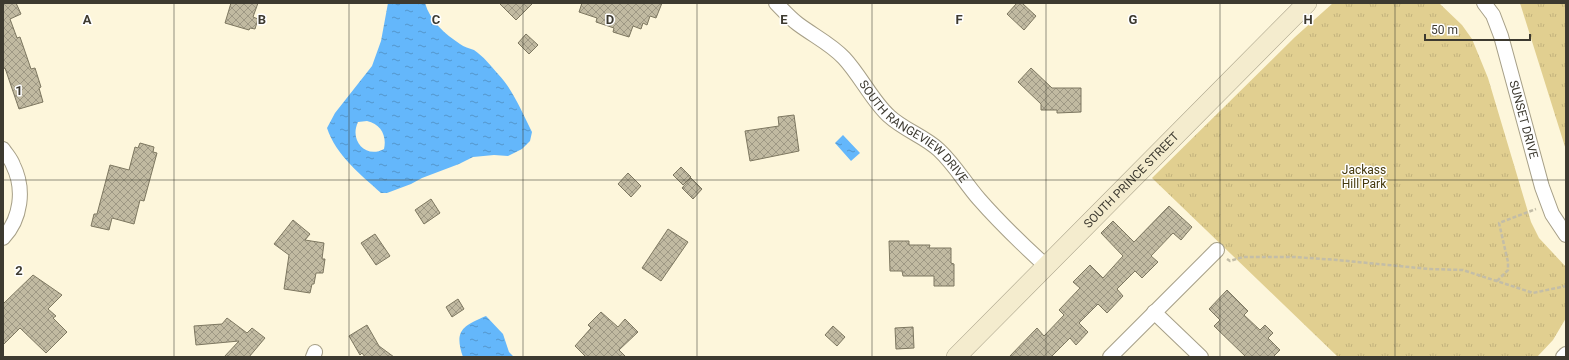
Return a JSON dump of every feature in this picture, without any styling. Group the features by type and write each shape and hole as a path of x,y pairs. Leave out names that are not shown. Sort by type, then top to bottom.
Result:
{"street":[{"name":"SOUTH RANGEVIEW DRIVE","path":"776,3 796,23 833,47 857,73 888,115 939,149 996,218 1046,266"},
{"name":"SOUTH PRINCE STREET","path":"956,357 1307,3"},
{"name":"SUNSET DRIVE","path":"1484,3 1493,15 1501,36 1542,187 1552,214 1566,235"},
{"path":"3,149 14,165 21,198 18,215 10,231 3,238"},
{"path":"1110,357 1218,250"},
{"path":"1154,312 1201,357"},
{"path":"1563,357 1566,354"}],"path":[{"path":"1496,282 1508,270 1508,262 1499,223 1549,206"},
{"path":"1218,250 1230,261 1243,257 1295,257 1428,269 1463,270 1533,293 1566,286"}],"green space":[{"name":"Jackass Hill Park","path":"1333,3 1439,3 1462,25 1472,39 1488,78 1531,222 1539,238 1566,267 1566,318 1553,340 1537,357 1338,357 1152,178 1295,37"},
{"path":"1520,3 1566,3 1566,150"}],"water":[{"path":"388,3 425,3 430,16 444,31 465,47 477,52 487,61 508,86 532,132 530,141 522,149 508,156 494,155 473,157 411,184 387,193 381,193 350,164 336,147 327,128 335,113 372,66 381,41","holes":["367,121 382,131 385,144 384,149 371,152 365,150 358,142 356,129 358,122"]},
{"path":"843,135 860,153 851,161 835,143"},
{"path":"486,316 503,334 509,352 514,357 463,357 459,341 462,330 471,323"}],"building":[{"path":"3,3 16,3 21,14 10,19 17,38 20,37 31,69 35,68 41,87 39,88 43,102 19,109 5,68 3,69"},
{"path":"231,3 258,3 253,17 258,19 255,29 250,28 249,30 225,23"},
{"path":"499,3 533,3 516,20"},
{"path":"582,3 662,3 656,18 650,16 647,25 643,23 641,29 633,26 629,37 613,32 614,28 596,22 597,18 579,12"},
{"path":"1017,3 1022,3 1036,16 1024,30 1007,14"},
{"path":"526,34 538,45 529,54 518,43"},
{"path":"1031,68 1052,88 1081,88 1081,112 1057,113 1057,110 1041,110 1041,104 1018,82"},
{"path":"794,115 799,151 750,161 745,131 779,126 778,117"},
{"path":"140,143 154,147 153,152 157,153 144,201 140,200 134,224 112,218 109,230 91,226 94,214 97,214 110,165 129,170 135,147 138,148"},
{"path":"681,167 691,177 683,185 673,175"},
{"path":"628,173 641,186 631,197 618,184"},
{"path":"691,178 702,189 693,199 682,188"},
{"path":"431,199 440,213 424,224 415,210"},
{"path":"1169,206 1192,227 1181,240 1173,233 1151,256 1158,262 1142,278 1135,271 1117,289 1123,296 1107,313 1098,304 1079,323 1088,332 1076,345 1070,338 1051,357 1009,357 1037,328 1044,336 1064,315 1059,310 1080,288 1073,282 1090,265 1103,278 1123,256 1101,233 1113,221 1134,242"},
{"path":"293,220 310,234 305,240 324,243 322,259 325,259 323,273 316,273 314,284 312,284 310,293 284,289 289,255 274,244"},
{"path":"668,229 688,242 661,281 642,268"},
{"path":"375,234 390,256 376,265 361,243"},
{"path":"889,241 909,241 909,245 930,245 929,248 951,248 951,263 954,264 954,286 934,286 934,276 903,276 902,271 890,271"},
{"path":"33,275 62,295 48,309 56,316 53,318 67,332 46,353 20,328 3,345 3,304"},
{"path":"1227,290 1248,311 1244,315 1260,330 1265,325 1273,333 1268,338 1280,350 1273,357 1246,357 1214,326 1220,320 1209,309"},
{"path":"458,299 464,309 452,317 446,307"},
{"path":"601,312 618,327 625,319 638,332 619,350 626,357 586,357 575,346 591,328 588,325"},
{"path":"227,318 247,333 252,328 265,338 249,357 224,357 239,341 196,345 194,326 222,324"},
{"path":"367,325 379,346 394,357 365,357 362,353 360,355 349,336"},
{"path":"833,326 845,337 837,346 825,335"},
{"path":"913,327 914,348 896,349 895,328"}]}
